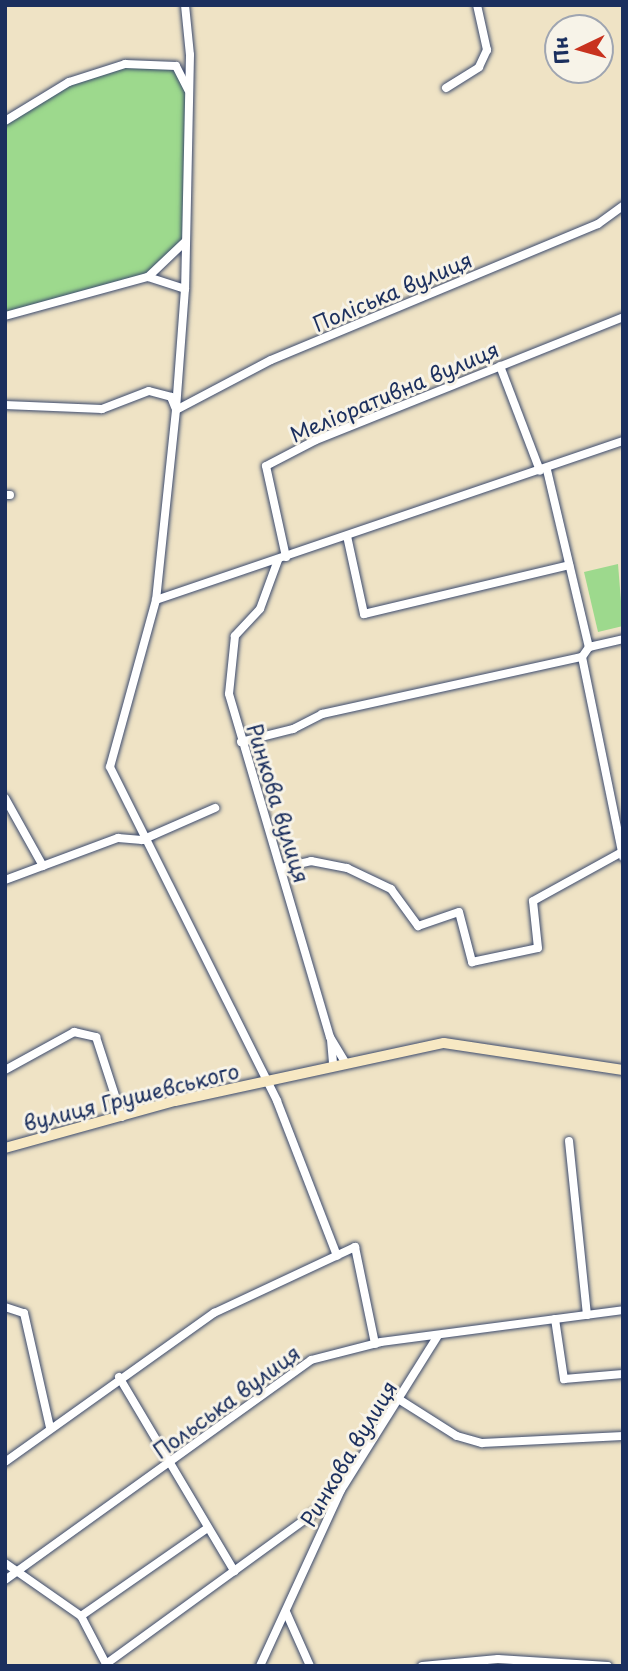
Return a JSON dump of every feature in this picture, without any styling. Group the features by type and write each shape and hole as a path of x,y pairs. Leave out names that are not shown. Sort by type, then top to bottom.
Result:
{"main road":[{"name":"вулиця Грушевського","path":"5,1148 345,1062 444,1043 623,1070"}],"street":[{"path":"185,5 189,93 185,289 176,410 156,600 110,767 142,840 267,1082 337,1255"},
{"path":"446,89 479,67 487,50 477,5"},
{"path":"5,121 69,82 125,64 176,66 189,93"},
{"name":"Поліська вулиця","path":"176,410 271,360 598,224 623,206"},
{"path":"5,316 148,277 186,240"},
{"path":"148,277 185,289"},
{"name":"Меліоративна вулиця","path":"282,559 266,466 500,366 623,317"},
{"path":"500,366 543,470 589,647"},
{"path":"5,405 102,409 149,391 171,397 176,410"},
{"path":"156,600 623,441"},
{"path":"347,536 364,614 569,565"},
{"name":"Ринкова вулиця","path":"282,559 260,609 231,648 229,694 330,1037 345,1062"},
{"path":"241,742 293,729 322,713 582,657 589,647 623,639"},
{"path":"281,868 311,861 347,868 391,889 418,926 459,912 472,962 538,948 533,901 623,854 582,657"},
{"path":"5,798 43,866"},
{"path":"5,880 118,838 142,840 215,808"},
{"path":"5,1070 29,1051 74,1032 96,1037 122,1117"},
{"path":"330,1037 333,1065"},
{"path":"569,1141 587,1315"},
{"path":"5,1462 119,1377 214,1313 355,1247 374,1344"},
{"path":"5,1307 16,1307 23,1313 50,1427"},
{"name":"Польська вулиця","path":"5,1580 310,1360 374,1344 623,1310"},
{"path":"555,1319 564,1379 623,1374"},
{"name":"Ринкова вулиця","path":"260,1666 341,1490 400,1400 437,1337"},
{"path":"119,1377 167,1465 234,1571"},
{"path":"400,1400 457,1436 482,1443 623,1436"},
{"path":"5,1563 80,1616 106,1665 234,1571 318,1516 341,1490"},
{"path":"80,1616 205,1529"},
{"path":"286,1612 310,1666"},
{"path":"422,1666 452,1663 608,1666"}],"green space":[{"path":"145,61 176,66 189,92 186,241 148,277 5,316 5,121 69,82"},
{"path":"618,564 623,626 598,632 584,572"}]}
